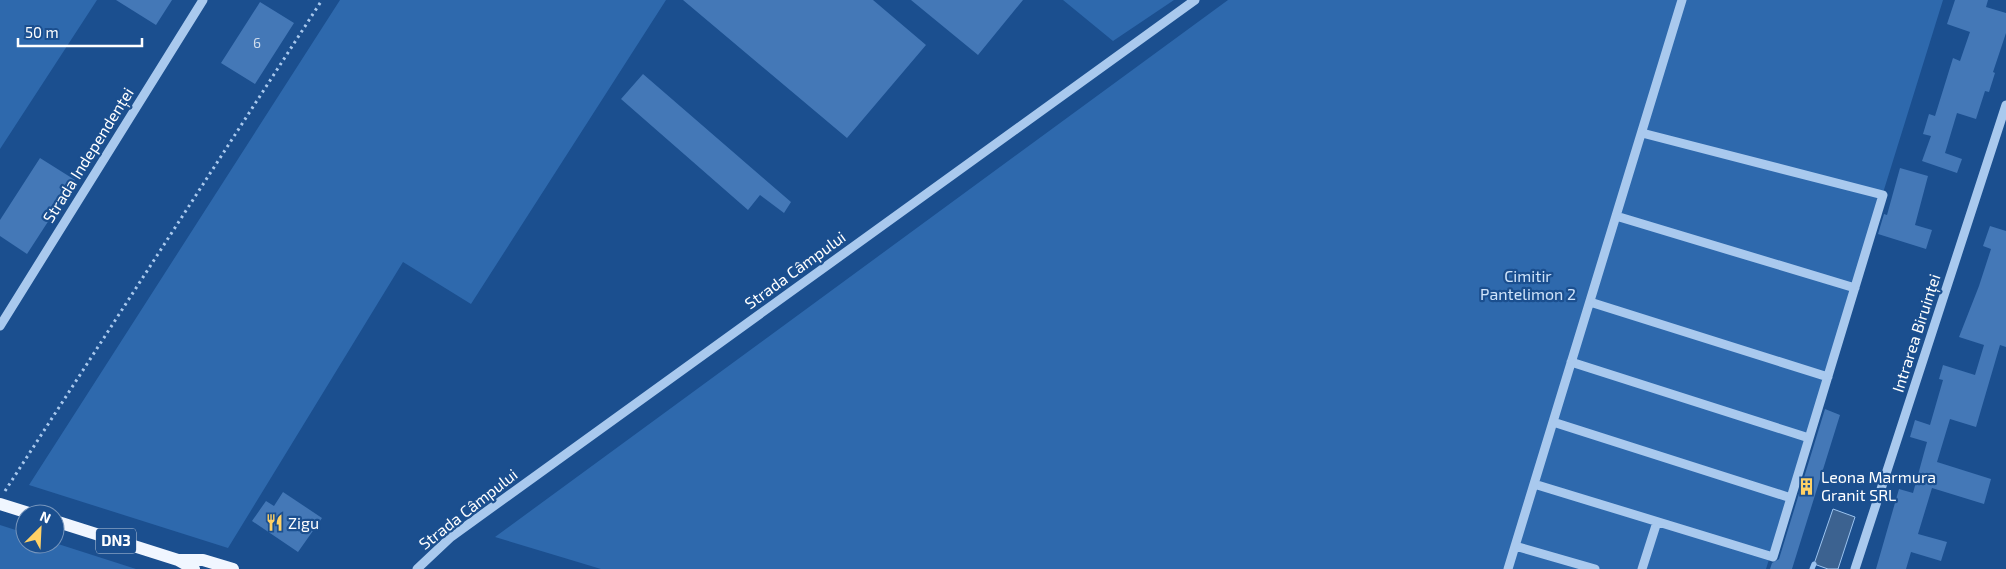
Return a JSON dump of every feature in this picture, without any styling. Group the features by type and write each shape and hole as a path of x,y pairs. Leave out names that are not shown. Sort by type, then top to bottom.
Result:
{"main road":[{"path":"0,504 15,509"},
{"name":"DN3","path":"65,524 178,560 194,569"},
{"name":"DN3","path":"178,560 203,560 233,569"}],"street":[{"name":"Strada Independenței","path":"0,326 203,0"},
{"name":"Strada Câmpului","path":"418,569 459,532 1195,0"},
{"path":"1508,569 1682,0"},
{"name":"Intrarea Biruinței","path":"1855,569 2006,105"},
{"path":"1534,484 1773,558 1883,195 1642,132"},
{"path":"1616,216 1855,288"},
{"path":"1590,302 1828,377"},
{"path":"1571,362 1809,438"},
{"path":"1553,422 1791,498"},
{"path":"1642,569 1657,522"},
{"path":"1515,546 1595,569"}],"path":[{"path":"0,498 322,0"}],"green space":[{"path":"0,0 97,0 0,149"},
{"path":"340,0 666,0 471,304 403,262 228,548 29,485"},
{"path":"1063,0 1174,0 1113,41"},
{"name":"Cimitir Pantelimon 2","path":"1228,0 1943,0 1766,569 601,569 495,537"},
{"path":"0,525 15,530 15,554 65,554 65,546 136,569 0,569"}],"shaded area":[{"path":"1833,509 1855,517 1838,569 1828,569 1814,564"}],"building":[{"path":"116,0 172,0 156,25"},
{"path":"683,0 873,0 926,45 847,138"},
{"path":"911,0 1023,0 978,55"},
{"path":"1955,0 1988,0 1986,7 2006,13 2006,33 1993,72 1995,73 1989,92 1985,91 1976,119 1957,113 1945,153 1962,159 1957,173 1922,161 1931,136 1923,134 1929,114 1935,116 1953,58 1960,61 1970,32 1947,24"},
{"path":"260,2 294,23 255,84 221,63"},
{"path":"643,74 791,202 784,213 760,195 748,210 621,99"},
{"path":"40,158 75,180 27,254 0,236 0,220"},
{"path":"1900,168 1928,176 1915,225 1932,230 1926,249 1878,234 1884,214 1887,215"},
{"path":"1990,226 2006,231 2006,347 2000,345 1976,427 1950,419 1937,462 1991,479 1984,504 1932,488 1918,534 1947,542 1941,561 1911,552 1906,569 1876,569 1899,489 1913,493 1927,442 1910,437 1915,420 1930,425 1943,380 1939,379 1943,365 1975,375 1984,345 1959,337 1991,249 1983,246"},
{"name":"Leona Marmura Granit SRL","path":"1825,409 1840,415 1792,569 1770,569 1772,563 1779,559"},
{"path":"283,492 322,518 298,552 252,521 266,501 274,506"}],"waterway":[{"path":"1812,569 1814,564"}],"place":[{"name":"Leona Marmura Granit SRL","path":"1807,486"},
{"name":"Zigu","path":"274,523"}]}
